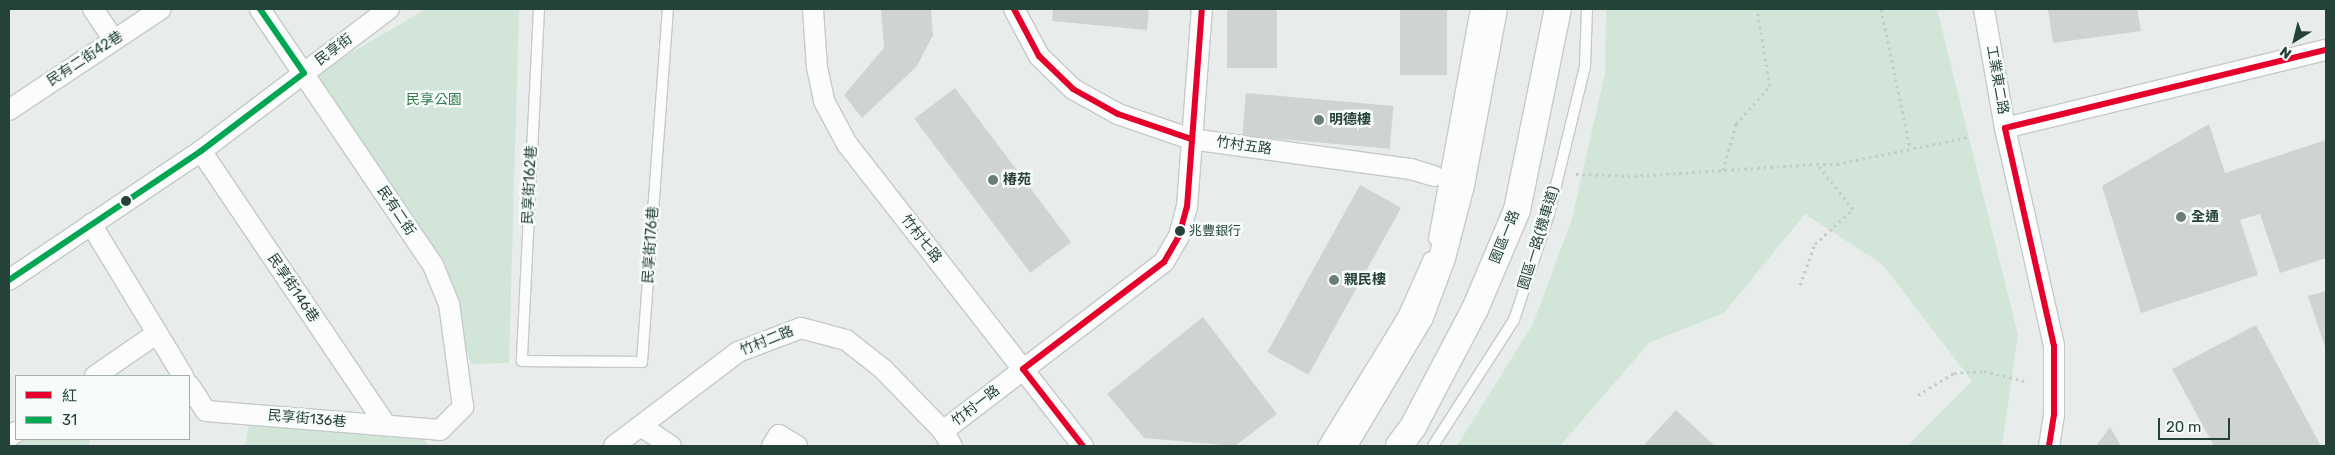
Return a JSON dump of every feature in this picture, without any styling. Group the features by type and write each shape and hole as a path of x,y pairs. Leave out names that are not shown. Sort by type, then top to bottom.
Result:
{"street":[{"path":"93,9 114,40"},
{"name":"民有二街42巷","path":"9,110 161,9"},
{"name":"民有二街","path":"260,9 433,265 449,304 463,407 440,430"},
{"name":"民享街","path":"9,280 201,151 389,9"},
{"name":"竹村七路","path":"814,9 817,67 824,101 847,144 1083,446"},
{"name":"竹村五路","path":"1014,9 1039,56 1073,89 1118,114 1191,139 1411,169 1434,176"},
{"name":"竹村一路","path":"948,438 1022,369 1164,262 1179,236 1187,206 1202,9"},
{"path":"1343,446 1420,317 1442,258 1461,185 1494,9"},
{"name":"園區一路","path":"1399,446 1413,427 1476,309 1516,210 1558,9"},
{"name":"工業東二路","path":"1984,9 2005,128 2054,346 2054,415 2049,446"},
{"path":"2005,128 2326,50"},
{"name":"民享街146巷","path":"201,151 386,425"},
{"path":"91,224 182,375"},
{"name":"竹村二路","path":"614,446 738,352 801,328 846,340 883,369 948,438"},
{"path":"96,375 156,334"},
{"name":"民享街136巷","path":"190,387 206,411 440,430"},
{"path":"641,426 671,446"},
{"path":"772,446 780,434 797,446"}],"lane":[{"name":"民享街162巷","path":"522,361 539,9"},
{"name":"民享街176巷","path":"522,361 642,362 668,9"},
{"path":"1322,446 1403,316 1431,252 1476,9"},
{"name":"園區一路(機車道)","path":"1433,446 1514,320 1549,214 1585,66 1587,9"}],"path":[{"path":"1723,170 1736,124 1770,86 1757,9"},
{"path":"1881,9 1910,148"},
{"path":"1569,174 1634,176 1837,164 1969,137"},
{"path":"1800,285 1815,244 1853,209 1817,164"},
{"path":"1918,395 1954,373 1984,371 2024,381"}],"green space":[{"name":"民享公園","path":"426,9 519,9 509,363 471,364 442,260 315,74"},
{"path":"1606,9 1937,9 2018,335 2002,446 1907,446 1972,381 1882,264 1805,214 1724,313 1649,343 1560,446 1457,446 1533,324 1572,219 1605,73"},
{"path":"250,420 421,437 430,446 245,446"},
{"path":"20,440 89,440 89,446 9,446"}],"building":[{"path":"881,9 931,9 933,35 917,66 862,118 844,95 884,48"},
{"path":"1053,9 1149,9 1147,30 1052,21"},
{"path":"1227,9 1277,9 1277,68 1227,68"},
{"path":"1400,9 1447,9 1447,75 1400,75"},
{"path":"2048,9 2137,9 2141,31 2053,43"},
{"name":"椿苑","path":"955,88 1071,242 1030,273 914,119"},
{"name":"明德樓","path":"1246,93 1393,106 1390,149 1242,136"},
{"name":"全通","path":"2209,124 2225,173 2326,140 2326,258 2280,273 2260,214 2240,220 2258,275 2141,313 2102,186"},
{"name":"親民樓","path":"1360,185 1401,208 1309,375 1267,352"},
{"path":"2326,291 2326,350 2308,296"},
{"path":"1203,317 1277,414 1235,446 1144,438 1107,394"},
{"path":"2256,325 2321,446 2214,446 2172,369"},
{"path":"1676,410 1715,446 1643,446"},
{"path":"2110,427 2121,446 2096,446"}],"transit line":[{"name":"31","path":"9,280 201,151 304,73 260,9"},
{"name":"紅","path":"1014,9 1039,56 1073,89 1118,114 1191,139"},
{"name":"紅","path":"1023,369 1164,262 1179,236 1187,207 1202,9"},
{"name":"紅","path":"2049,446 2054,415 2054,346 2005,128 2326,50"},
{"name":"紅","path":"1023,369 1083,446"}],"place":[{"name":"明德樓","path":"1319,120"},
{"name":"椿苑","path":"993,180"},
{"name":"全通","path":"2181,217"},
{"name":"兆豐銀行","path":"1180,231"},
{"name":"親民樓","path":"1334,280"}]}
